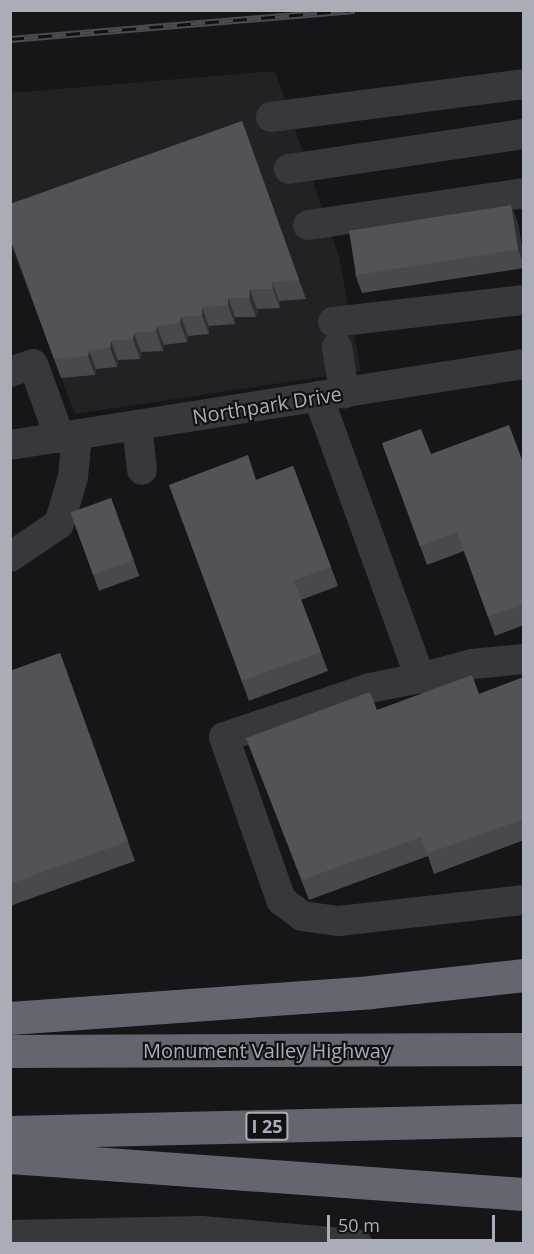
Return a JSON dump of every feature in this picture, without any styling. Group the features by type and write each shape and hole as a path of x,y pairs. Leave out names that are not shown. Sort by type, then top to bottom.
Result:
{"highway":[{"path":"10,1018 370,992 524,975"},
{"name":"Monument Valley Highway","path":"10,1051 524,1049"},
{"name":"I 25","path":"10,1132 524,1120"},
{"path":"10,1157 524,1194"}],"street":[{"path":"271,117 523,86"},
{"path":"289,169 524,134"},
{"path":"308,225 524,193"},
{"path":"420,678 331,394 335,334 524,300"},
{"name":"Northpark Drive","path":"10,445 524,364"},
{"path":"10,557 59,524 73,477 68,436 22,368"},
{"path":"137,425 142,470"},
{"path":"524,659 472,664 370,688 224,737 280,900 302,916 339,921 524,900"},
{"path":"10,1235 201,1231 280,1240 340,1242"}],"shaded area":[{"path":"275,71 339,257 361,371 75,414 11,247 11,93"}],"building":[{"path":"242,121 299,280 272,282 273,289 250,289 249,298 228,298 228,305 202,307 202,315 181,317 180,323 157,326 156,331 134,333 133,339 111,341 110,348 89,350 88,356 54,359 10,238 10,204"},
{"path":"511,205 518,249 356,275 349,231"},
{"path":"509,425 524,465 524,604 488,617 457,532 420,546 382,443 421,429 431,454"},
{"path":"248,455 256,480 293,466 331,567 294,581 321,652 242,681 169,485"},
{"path":"111,498 134,560 93,575 71,513"},
{"path":"60,653 128,841 10,884 10,671"},
{"path":"472,675 479,694 524,677 524,821 523,819 427,854 421,837 302,880 246,738 370,692 377,710"}],"railway":[{"path":"10,39 355,10"}]}
